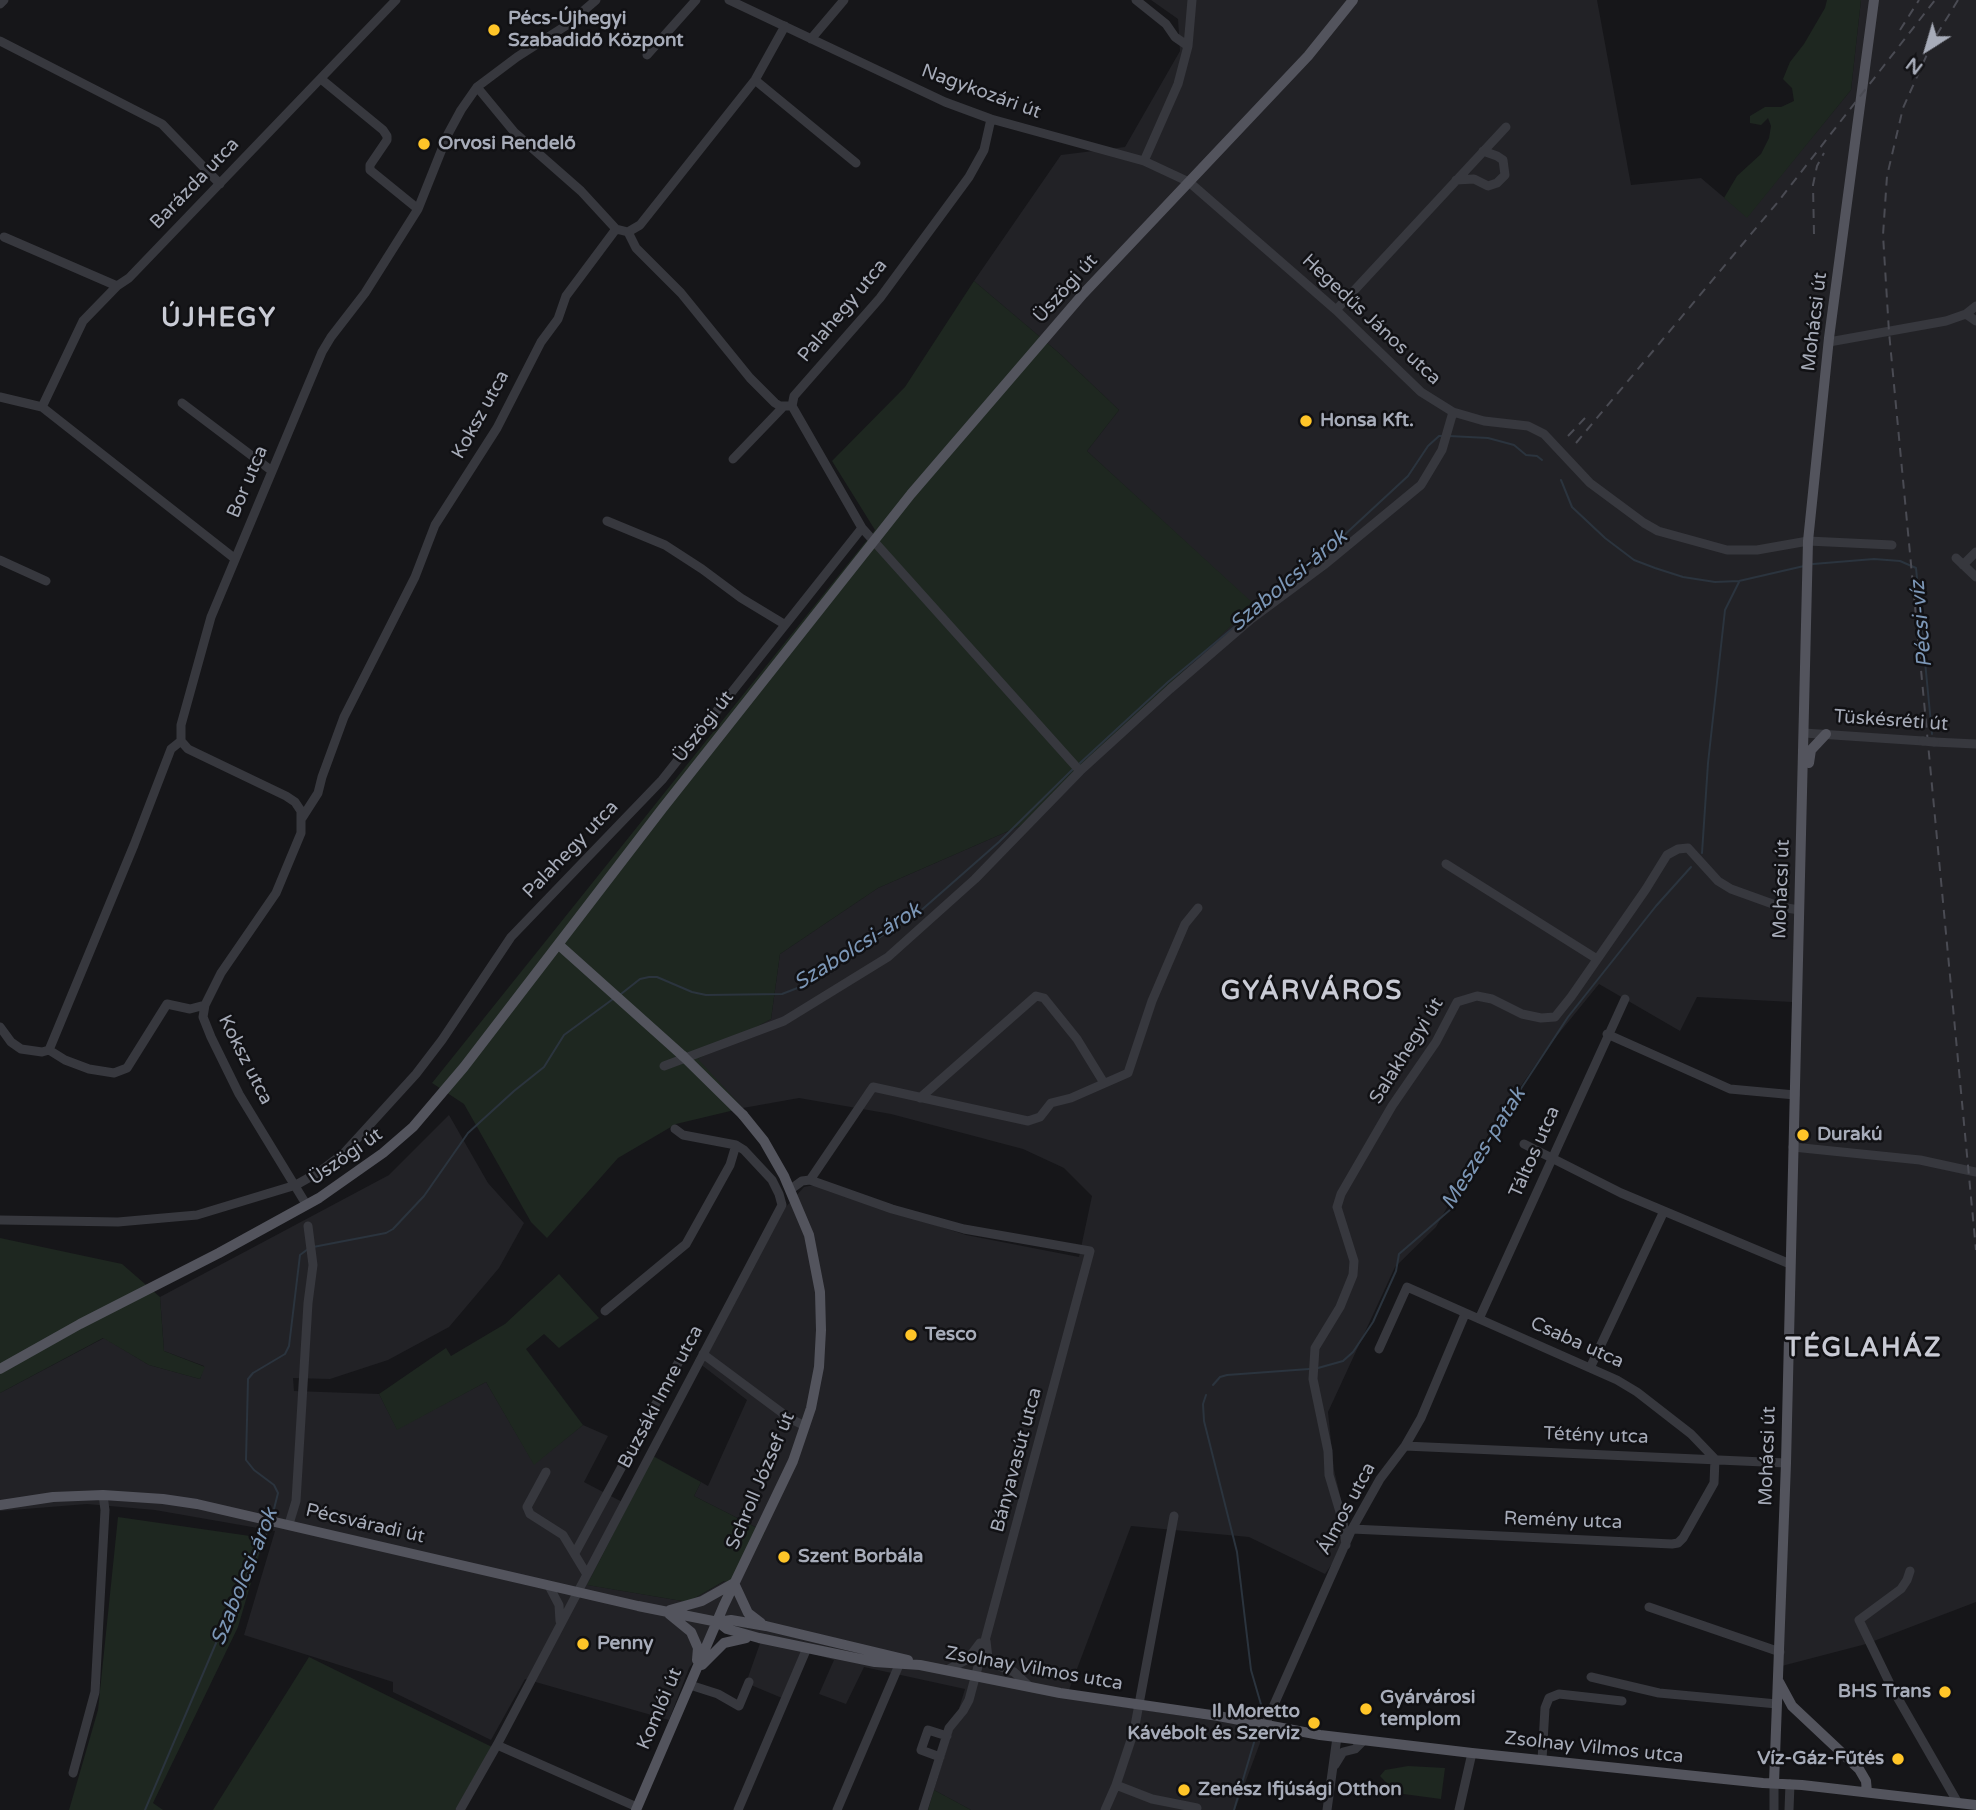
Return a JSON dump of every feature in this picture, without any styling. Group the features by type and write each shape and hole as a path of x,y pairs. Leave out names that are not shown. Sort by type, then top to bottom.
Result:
{"main road":[{"name":"Üszögi út","path":"0,1369 306,1205 365,1167 412,1127 464,1067 670,798 873,541 1083,295 1308,55 1353,0"},
{"name":"Mohácsi út","path":"1774,1783 1786,1463 1808,547 1829,342 1874,0"},
{"path":"1803,782 1809,772 1811,750 1826,734"},
{"name":"Schroll József út","path":"559,945 683,1056 743,1115 764,1141 791,1189 814,1253 821,1310 819,1367 805,1426 781,1486 718,1622"},
{"name":"Pécsváradi út","path":"0,1505 53,1497 103,1495 171,1500 289,1524 549,1586 718,1622"},
{"path":"664,1611 702,1601 734,1583 748,1613 766,1626"},
{"path":"664,1611 685,1626 696,1641 698,1653 695,1672"},
{"name":"Zsolnay Vilmos utca","path":"718,1622 731,1620 766,1626 920,1665 1030,1687 1337,1737 1976,1805"},
{"name":"Zsolnay Vilmos utca","path":"718,1622 727,1629 759,1638 899,1665 920,1665"},
{"name":"Komlói út","path":"637,1808 718,1622"},
{"path":"695,1672 724,1643 738,1638 759,1638"},
{"path":"1779,1681 1800,1714 1859,1769 1866,1781 1867,1792"},
{"path":"1777,1710 1800,1714"}],"street":[{"path":"0,4 4,0"},
{"name":"Barázda utca","path":"41,407 83,321 117,286 129,278 396,0"},
{"name":"Bor utca","path":"49,1050 171,749 181,741 181,725 211,617 326,344 365,293 418,209 449,134 477,87 567,25 596,0"},
{"path":"647,55 696,0"},
{"name":"Nagykozári út","path":"729,0 946,102 991,119 1144,161 1189,181"},
{"path":"811,39 844,0"},
{"path":"1136,0 1188,46"},
{"path":"1144,161 1178,84 1188,46 1192,0"},
{"path":"477,87 515,133 581,191 615,229 628,232 640,225 754,80 785,26"},
{"path":"0,41 162,124 220,184"},
{"path":"321,79 383,130 387,136 383,147 370,164 370,170 418,209"},
{"path":"754,80 856,163"},
{"name":"Palahegy utca","path":"733,459 788,406 880,298 969,177 984,150 991,119"},
{"path":"1336,310 1506,127"},
{"path":"1456,180 1474,179 1488,186 1497,183 1504,175 1503,160 1483,151"},
{"name":"Hegedűs János utca","path":"1189,181 1336,310 1421,392 1453,412 1484,421 1528,426 1544,434 1599,490 1644,523 1658,530 1727,550 1892,545"},
{"name":"Koksz utca","path":"306,1205 239,1094 206,1026 203,1017 205,1005 220,973 276,893 301,833 302,818 318,793 321,777 344,717 415,577 435,525 497,428 541,342 558,319 566,296 615,229"},
{"path":"628,232 636,248 681,293 750,378 775,403 788,406 862,528 1077,768"},
{"path":"4,237 117,286"},
{"path":"1829,342 1946,321 1966,314 1976,306"},
{"path":"1966,314 1976,321"},
{"path":"0,397 41,407 234,558"},
{"path":"182,403 272,471"},
{"path":"664,1066 784,1021 888,957 975,879 1077,768 1250,620 1324,565 1421,485 1434,467 1453,412"},
{"path":"607,522 665,545 741,598 784,624"},
{"name":"Palahegy utca","path":"0,1220 107,1223 197,1214 296,1185 344,1153 416,1074 511,937 662,780 862,528"},
{"path":"1976,552 1959,561 1976,577"},
{"path":"0,560 46,581"},
{"name":"Tüskésréti út","path":"1804,733 1976,744"},
{"path":"181,741 188,749 286,796 295,802 302,818"},
{"name":"Salakhegyi út","path":"1346,1545 1343,1522 1329,1475 1328,1451 1313,1375 1315,1348 1340,1307 1353,1275 1354,1261 1337,1207 1341,1194 1392,1106 1436,1042 1457,1002 1477,996 1492,999 1522,1014 1541,1018 1555,1017 1667,855 1678,849 1688,848 1718,881 1731,889 1756,899 1799,910"},
{"path":"1446,864 1597,959"},
{"path":"791,1189 802,1181 810,1180 873,1087 1028,1122 1040,1117 1051,1103 1072,1098 1129,1071 1152,1001 1185,924 1198,908"},
{"path":"920,1098 1036,996 1044,998 1077,1039 1104,1083"},
{"name":"Táltos utca","path":"1479,1319 1625,999"},
{"path":"0,1027 11,1042 21,1049 42,1052 49,1050 65,1060 89,1069 120,1072 127,1068 167,1004 190,1009 205,1005"},
{"path":"1607,1034 1730,1089 1795,1095"},
{"path":"605,1311 686,1244 730,1165 736,1145 690,1137 675,1129"},
{"path":"1524,1144 1620,1193 1790,1264"},
{"name":"Buzsáki Imre utca","path":"460,1810 497,1745 782,1205 772,1180 753,1158 736,1145"},
{"path":"1793,1147 1920,1160 1976,1172"},
{"name":"Bányavasút utca","path":"810,1180 892,1209 964,1229 1090,1251 969,1700 949,1728 923,1810"},
{"path":"1590,1368 1664,1212"},
{"path":"289,1524 296,1501 307,1303 313,1265 308,1226"},
{"name":"Csaba utca","path":"1378,1349 1407,1287 1617,1380 1691,1434 1715,1459"},
{"name":"Álmos utca","path":"1265,1724 1352,1529 1380,1479 1405,1446 1421,1418 1465,1314"},
{"path":"575,1553 683,1354"},
{"path":"703,1354 789,1418 805,1426"},
{"name":"Tétény utca","path":"1405,1446 1786,1463"},
{"name":"Remény utca","path":"1352,1529 1678,1544 1714,1483 1715,1459"},
{"path":"546,1472 527,1507 530,1514 563,1535 586,1573"},
{"path":"73,1773 95,1692 105,1510 103,1495"},
{"path":"1105,1810 1134,1731 1174,1516"},
{"path":"1910,1571 1900,1589 1859,1620 1892,1688 1958,1803"},
{"path":"549,1586 559,1605 560,1623"},
{"path":"1648,1608 1780,1652"},
{"path":"947,1670 968,1660 986,1632"},
{"path":"986,1632 988,1658 992,1663 1014,1672 1030,1687"},
{"path":"738,1810 807,1648"},
{"path":"837,1810 899,1665"},
{"path":"1591,1677 1659,1693 1777,1710"},
{"path":"690,1685 718,1694 739,1706 749,1682"},
{"path":"1542,1760 1545,1708 1549,1698 1559,1694 1622,1701"},
{"path":"940,1757 920,1750 928,1730 947,1736"},
{"path":"1327,1810 1337,1737"},
{"path":"1332,1770 1343,1752 1355,1749 1364,1740"},
{"path":"497,1745 637,1808"},
{"path":"1459,1810 1472,1753"},
{"path":"1774,1783 1774,1810"},
{"path":"1788,1810 1790,1784"},
{"path":"1116,1785 1152,1798 1197,1808"}],"shaded area":[{"path":"1151,0 1597,0 1631,185 1701,178 1747,217 1851,90 1861,0 1976,0 1976,1602 1866,1644 1778,1667 1792,1002 1697,997 1680,1031 1599,984 1547,1048 1494,1125 1436,1227 1395,1267 1328,1412 1334,1470 1348,1529 1325,1574 1249,1537 1131,1526 1066,1698 1261,1728 1260,1743 1235,1810 971,1810 934,1790 965,1689 864,1667 846,1704 819,1694 834,1660 803,1651 782,1698 746,1683 763,1635 723,1624 689,1668 669,1720 525,1679 491,1740 393,1692 393,1682 244,1635 275,1531 155,1510 87,1504 0,1511 0,1393 104,1338 149,1365 200,1379 204,1366 164,1351 160,1297 389,1175 449,1115 488,1183 524,1223 499,1268 449,1327 388,1360 330,1379 293,1378 294,1391 379,1394 397,1429 486,1382 534,1464 583,1425 608,1436 584,1482 628,1505 588,1585 688,1602 725,1581 765,1532 694,1496 701,1482 708,1486 747,1400 695,1360 784,1209 804,1187 814,1185 966,1235 1079,1257 1092,1196 1064,1168 1023,1149 891,1114 799,1098 743,1108 697,1059 771,1019 780,954 878,888 1020,826 1253,604 1087,451 1119,410 1059,353 974,281 1061,155 1125,147 1180,51 1178,19"},
{"path":"1827,0 1861,0 1851,90 1747,218 1724,198 1737,176 1761,154 1769,138 1771,126 1768,118 1761,125 1750,123 1750,116 1765,107 1781,107 1794,101 1792,88 1783,79 1790,62 1804,44"},
{"path":"974,281 1059,353 1119,410 1087,451 1254,604 1020,826 878,888 780,954 771,1019 698,1059 743,1108 676,1124 618,1158 547,1238 531,1222 464,1104 432,1083 875,530 832,461 905,387"},
{"path":"0,1238 122,1264 160,1297 164,1351 205,1367 200,1379 149,1365 103,1338 0,1393"},
{"path":"559,1274 599,1318 559,1348 544,1334 526,1349 583,1425 534,1465 486,1382 397,1430 379,1394 446,1348 451,1356 505,1324"},
{"path":"653,1456 701,1482 694,1496 765,1532 738,1584 724,1581 688,1602 587,1585"},
{"path":"118,1517 264,1538 238,1627 153,1803 163,1810 69,1810 98,1710"},
{"path":"309,1657 492,1747 455,1810 213,1810"},
{"path":"1408,1766 1445,1768 1441,1799 1396,1793 1380,1776 1385,1770"},
{"path":"934,1790 971,1810 928,1810"}],"waterway":[{"name":"Szabolcsi-árok","path":"1080,763 1168,682 1340,539 1408,476 1428,446 1439,436 1443,436"},
{"name":"Szabolcsi-árok","path":"1449,436 1488,438 1514,445 1526,455 1537,456 1542,460"},
{"name":"Szabolcsi-árok","path":"1561,480 1572,507 1605,538 1634,560 1655,568 1683,577 1715,582 1739,581 1804,566"},
{"name":"Pécsi-víz","path":"1813,564 1874,559 1900,561 1916,568 1932,734"},
{"name":"Meszes-patak","path":"1702,853 1708,763 1725,610 1739,582"},
{"name":"Szabolcsi-árok","path":"621,994 640,979 649,977 657,977 706,995 782,994 800,987 917,914 999,842 1073,769"},
{"name":"Meszes-patak","path":"1318,1368 1343,1361 1353,1352 1373,1322 1396,1271 1399,1254 1451,1209 1503,1116 1568,1017 1656,906 1691,867"},
{"name":"Szabolcsi-árok","path":"313,1247 386,1233 393,1229 424,1196 468,1133 544,1067 564,1035 613,999"},
{"name":"Szabolcsi-árok","path":"272,1517 278,1493 274,1485 254,1470 246,1460 248,1379 253,1373 285,1354 289,1346 300,1255 308,1249"},
{"name":"Meszes-patak","path":"1213,1385 1220,1377 1227,1375 1309,1369"},
{"name":"Meszes-patak","path":"1206,1395 1203,1404 1204,1421 1237,1552 1251,1670 1262,1708"},
{"name":"Szabolcsi-árok","path":"145,1810 222,1629 270,1526"},
{"name":"Meszes-patak","path":"1234,1810 1255,1739"}],"railway":[{"path":"1900,30 1919,0"},
{"path":"1576,443 1777,203 1935,0"},
{"path":"1958,0 1933,41 1903,108 1887,176 1883,235 1889,332 1976,1250"},
{"path":"1814,234 1813,185 1817,166 1824,153"},
{"path":"1568,436 1585,418"}],"place":[{"name":"Pécs-Újhegyi Szabadidő Központ","path":"494,30"},
{"name":"Orvosi Rendelő","path":"424,144"},
{"name":"Honsa Kft.","path":"1306,421"},
{"name":"Durakú","path":"1803,1135"},
{"name":"Tesco","path":"911,1335"},
{"name":"Szent Borbála","path":"784,1557"},
{"name":"Penny","path":"583,1644"},
{"name":"BHS Trans","path":"1945,1692"},
{"name":"Gyárvárosi templom","path":"1366,1709"},
{"name":"Il Moretto Kávébolt és Szerviz","path":"1314,1723"},
{"name":"Víz-Gáz-Fűtés","path":"1898,1759"},
{"name":"Zenész Ifjúsági Otthon","path":"1184,1790"}],"district":[{"name":"ÚJHEGY","path":"219,319"},
{"name":"GYÁRVÁROS","path":"1312,992"},
{"name":"TÉGLAHÁZ","path":"1864,1349"}]}
